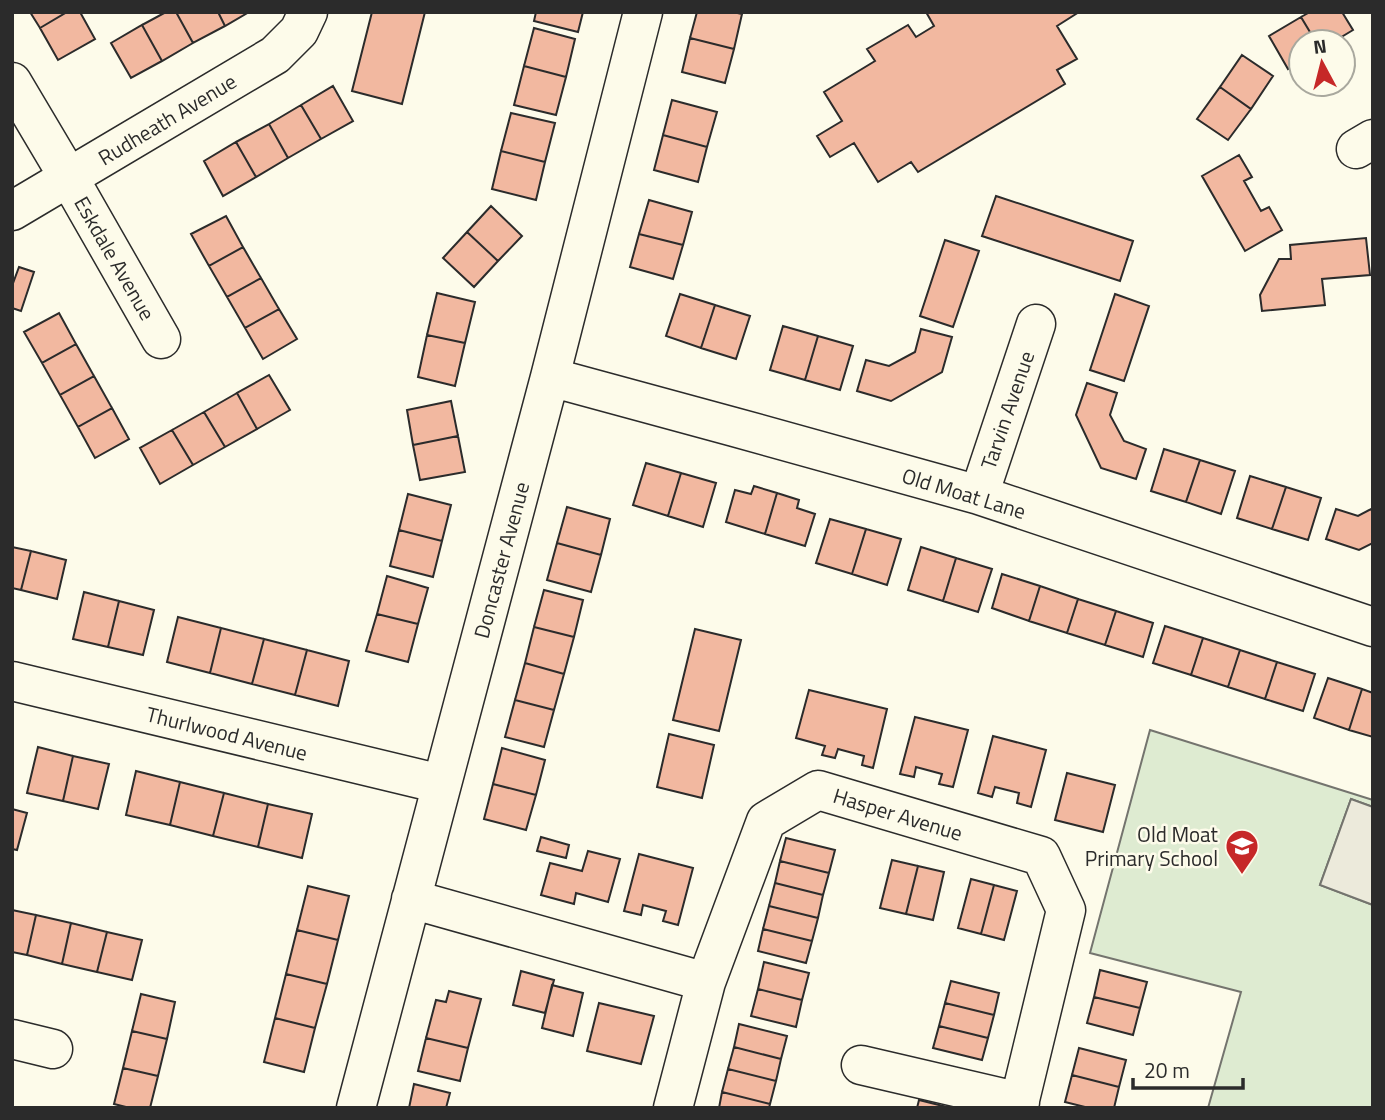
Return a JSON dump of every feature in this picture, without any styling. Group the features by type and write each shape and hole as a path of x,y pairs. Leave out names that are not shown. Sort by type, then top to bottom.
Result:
{"street":[{"name":"Rudheath Avenue","path":"12,211 275,55 299,31 308,12"},
{"name":"Doncaster Avenue","path":"356,1108 550,377 643,12"},
{"name":"Eskdale Avenue","path":"12,82 161,339"},
{"name":"Tarvin Avenue","path":"978,495 1036,324"},
{"name":"Old Moat Lane","path":"550,377 978,495 1373,627"},
{"name":"Thurlwood Avenue","path":"12,681 441,785"},
{"name":"Hasper Avenue","path":"673,1108 706,982 766,821 818,790 1041,856 1066,910 1019,1105"},
{"path":"411,899 706,982"},
{"path":"12,1039 53,1049"},
{"path":"861,1065 1019,1105"}],"green space":[{"name":"Old Moat Primary School","path":"1150,730 1373,800 1373,807 1351,799 1320,885 1373,905 1373,1108 1208,1108 1241,992 1090,953"}],"shaded area":[{"path":"1351,799 1373,807 1373,905 1320,885"}],"building":[{"path":"30,12 67,12 40,28"},
{"path":"67,12 80,12 95,39 58,60 40,28"},
{"path":"166,12 176,12 193,43 162,61 142,25"},
{"path":"176,12 218,12 225,26 193,43"},
{"path":"218,12 249,12 225,26"},
{"path":"372,12 425,12 402,104 352,91"},
{"path":"536,12 583,12 578,32 534,21"},
{"path":"697,12 742,14 734,49 690,38"},
{"path":"926,12 1079,12 1057,26 1077,59 1057,70 1065,84 918,172 911,162 878,182 854,143 830,157 817,136 842,121 824,92 875,61 867,49 908,25 916,37 934,26"},
{"path":"1310,12 1342,12 1352,28 1308,28 1301,17"},
{"path":"1301,17 1308,28 1287,28 1287,67 1269,36"},
{"path":"142,25 162,61 131,78 111,43"},
{"path":"534,28 575,39 566,77 524,66"},
{"path":"690,38 734,49 725,83 682,72"},
{"path":"1242,55 1273,76 1251,109 1220,87"},
{"path":"524,66 566,77 556,115 514,105"},
{"path":"333,86 353,121 321,139 301,105"},
{"path":"1220,87 1251,109 1228,140 1197,119"},
{"path":"672,100 717,112 707,147 663,135"},
{"path":"301,105 321,139 288,158 269,124"},
{"path":"511,113 555,123 545,162 501,151"},
{"path":"269,124 288,158 256,177 236,142"},
{"path":"663,135 707,147 698,182 654,170"},
{"path":"236,142 256,177 223,196 204,161"},
{"path":"501,151 545,162 536,200 492,189"},
{"path":"1239,155 1252,177 1244,181 1261,211 1269,207 1282,230 1245,251 1202,176"},
{"path":"996,196 1133,241 1120,281 982,236"},
{"path":"649,200 692,212 683,245 639,234"},
{"path":"491,206 522,236 498,261 467,232"},
{"path":"226,216 243,247 209,266 191,234"},
{"path":"467,232 498,261 474,287 443,258"},
{"path":"639,234 683,245 673,279 630,267"},
{"path":"1366,238 1370,275 1322,279 1325,305 1262,311 1260,295 1279,259 1291,259 1290,245"},
{"path":"945,240 979,251 953,327 920,316"},
{"path":"243,247 261,278 227,297 209,266"},
{"path":"19,267 34,272 21,311 12,308 12,286"},
{"path":"261,278 279,309 245,328 227,297"},
{"path":"437,293 475,302 465,343 427,335"},
{"path":"680,294 715,305 701,348 666,336"},
{"path":"1115,294 1149,306 1124,381 1090,370"},
{"path":"715,305 750,316 736,359 701,348"},
{"path":"279,309 297,339 263,359 245,328"},
{"path":"59,313 76,344 42,363 24,332"},
{"path":"783,326 818,336 805,380 770,370"},
{"path":"921,329 952,337 942,372 891,401 857,391 866,360 889,366 915,352"},
{"path":"427,335 465,343 455,386 418,377"},
{"path":"818,336 853,346 840,390 805,380"},
{"path":"76,344 94,376 60,395 42,363"},
{"path":"269,375 290,410 257,429 237,393"},
{"path":"94,376 112,408 78,427 60,395"},
{"path":"1087,383 1117,393 1110,415 1124,441 1146,449 1136,479 1101,468 1076,415"},
{"path":"237,393 257,429 225,447 204,412"},
{"path":"451,401 458,436 413,445 407,410"},
{"path":"112,408 129,439 95,458 78,427"},
{"path":"204,412 225,447 193,465 172,430"},
{"path":"172,430 193,465 160,484 140,448"},
{"path":"458,436 465,472 420,480 413,445"},
{"path":"1164,449 1200,460 1186,502 1151,491"},
{"path":"1200,460 1235,471 1221,514 1186,502"},
{"path":"646,463 681,473 668,516 633,505"},
{"path":"681,473 716,483 703,527 668,516"},
{"path":"1250,476 1286,487 1272,529 1237,518"},
{"path":"754,486 777,493 765,534 726,522 735,490 751,494"},
{"path":"1286,487 1321,498 1308,540 1272,529"},
{"path":"777,493 799,500 797,508 815,514 805,546 765,534"},
{"path":"408,494 451,505 442,541 399,530"},
{"path":"567,507 610,519 601,555 557,543"},
{"path":"1336,509 1358,516 1371,509 1373,543 1359,550 1326,539"},
{"path":"830,519 866,529 852,574 816,563"},
{"path":"866,529 901,539 887,585 852,574"},
{"path":"399,530 442,541 433,577 390,566"},
{"path":"557,543 601,555 591,592 547,580"},
{"path":"12,547 31,551 21,590 12,588"},
{"path":"921,547 956,558 943,601 908,590"},
{"path":"31,551 66,560 57,599 21,590"},
{"path":"956,558 992,569 978,612 943,601"},
{"path":"1002,574 1040,586 1029,621 992,608"},
{"path":"387,576 428,588 418,624 377,614"},
{"path":"1040,586 1078,599 1067,633 1029,621"},
{"path":"544,590 583,600 574,637 534,627"},
{"path":"84,592 119,601 108,647 73,639"},
{"path":"1078,599 1116,611 1105,645 1067,633"},
{"path":"119,601 154,610 143,655 108,647"},
{"path":"1116,611 1153,623 1143,657 1105,645"},
{"path":"377,614 418,624 408,662 366,651"},
{"path":"178,617 221,628 210,673 167,662"},
{"path":"1165,626 1203,638 1191,675 1153,663"},
{"path":"534,627 574,637 564,674 525,663"},
{"path":"221,628 264,639 252,684 210,673"},
{"path":"695,629 741,640 719,731 673,720"},
{"path":"1203,638 1240,650 1228,687 1191,675"},
{"path":"264,639 307,650 295,695 252,684"},
{"path":"307,650 349,661 338,706 295,695"},
{"path":"1240,650 1277,662 1265,699 1228,687"},
{"path":"1277,662 1315,674 1303,711 1265,699"},
{"path":"525,663 564,674 554,710 515,700"},
{"path":"1328,678 1362,689 1349,730 1314,718"},
{"path":"1362,689 1373,693 1373,737 1349,730"},
{"path":"809,690 887,709 873,768 862,765 864,756 838,749 835,758 822,755 825,746 796,738"},
{"path":"515,700 554,710 544,747 505,737"},
{"path":"915,717 968,730 953,787 939,784 942,774 916,767 914,777 900,774"},
{"path":"669,734 714,745 702,798 657,787"},
{"path":"993,736 1046,750 1031,807 1017,803 1019,793 995,787 992,797 978,793"},
{"path":"38,747 73,756 63,801 27,793"},
{"path":"502,748 545,760 536,795 493,784"},
{"path":"73,756 109,764 98,809 63,801"},
{"path":"136,771 180,782 170,825 126,815"},
{"path":"1067,773 1115,785 1103,832 1055,820"},
{"path":"180,782 224,793 213,836 170,825"},
{"path":"493,784 536,795 526,830 484,819"},
{"path":"224,793 268,804 258,847 213,836"},
{"path":"268,804 312,814 302,858 258,847"},
{"path":"12,809 27,813 17,850 12,849"},
{"path":"541,837 569,845 566,858 537,851"},
{"path":"786,838 835,850 829,873 780,861"},
{"path":"588,851 620,859 608,902 576,893 574,904 541,895 550,863 582,871"},
{"path":"639,854 693,868 678,925 663,921 666,911 643,905 641,915 624,911"},
{"path":"892,860 918,866 906,914 880,908"},
{"path":"780,861 829,873 823,895 775,883"},
{"path":"918,866 944,872 933,920 906,914"},
{"path":"971,879 994,885 981,934 958,928"},
{"path":"775,883 823,895 818,918 769,906"},
{"path":"994,885 1017,891 1004,940 981,934"},
{"path":"308,886 349,896 338,940 297,930"},
{"path":"769,906 818,918 812,941 763,929"},
{"path":"12,910 36,915 27,955 12,952"},
{"path":"36,915 71,923 62,964 27,955"},
{"path":"71,923 107,932 97,972 62,964"},
{"path":"763,929 812,941 806,963 758,951"},
{"path":"297,930 338,940 327,984 286,974"},
{"path":"107,932 142,940 132,980 97,972"},
{"path":"764,962 809,973 802,1000 758,989"},
{"path":"1100,970 1147,982 1140,1008 1094,997"},
{"path":"521,971 554,980 545,1013 513,1005"},
{"path":"286,974 327,984 315,1028 275,1018"},
{"path":"951,981 999,993 994,1015 945,1003"},
{"path":"552,985 583,993 573,1036 542,1028"},
{"path":"758,989 802,1000 796,1027 751,1016"},
{"path":"449,991 481,999 468,1048 426,1038 436,1000 446,1002"},
{"path":"141,994 175,1002 167,1039 132,1031"},
{"path":"1094,997 1140,1008 1133,1035 1087,1023"},
{"path":"599,1003 654,1016 641,1064 587,1051"},
{"path":"945,1003 994,1015 988,1038 939,1026"},
{"path":"275,1018 315,1028 304,1072 264,1062"},
{"path":"739,1024 787,1036 781,1059 734,1047"},
{"path":"939,1026 988,1038 982,1060 933,1048"},
{"path":"132,1031 167,1039 158,1076 123,1068"},
{"path":"426,1038 468,1048 460,1081 418,1071"},
{"path":"734,1047 781,1059 776,1081 728,1069"},
{"path":"1079,1048 1126,1060 1119,1087 1072,1075"},
{"path":"123,1068 158,1076 150,1108 130,1108 114,1104"},
{"path":"728,1069 776,1081 770,1104 722,1092"},
{"path":"1072,1075 1119,1087 1114,1108 1089,1108 1065,1102"},
{"path":"414,1084 450,1093 446,1108 409,1108"},
{"path":"722,1092 770,1104 769,1108 719,1108"},
{"path":"919,1100 951,1108 917,1108"}],"place":[{"name":"Old Moat Primary School","path":"1242,876"}]}
